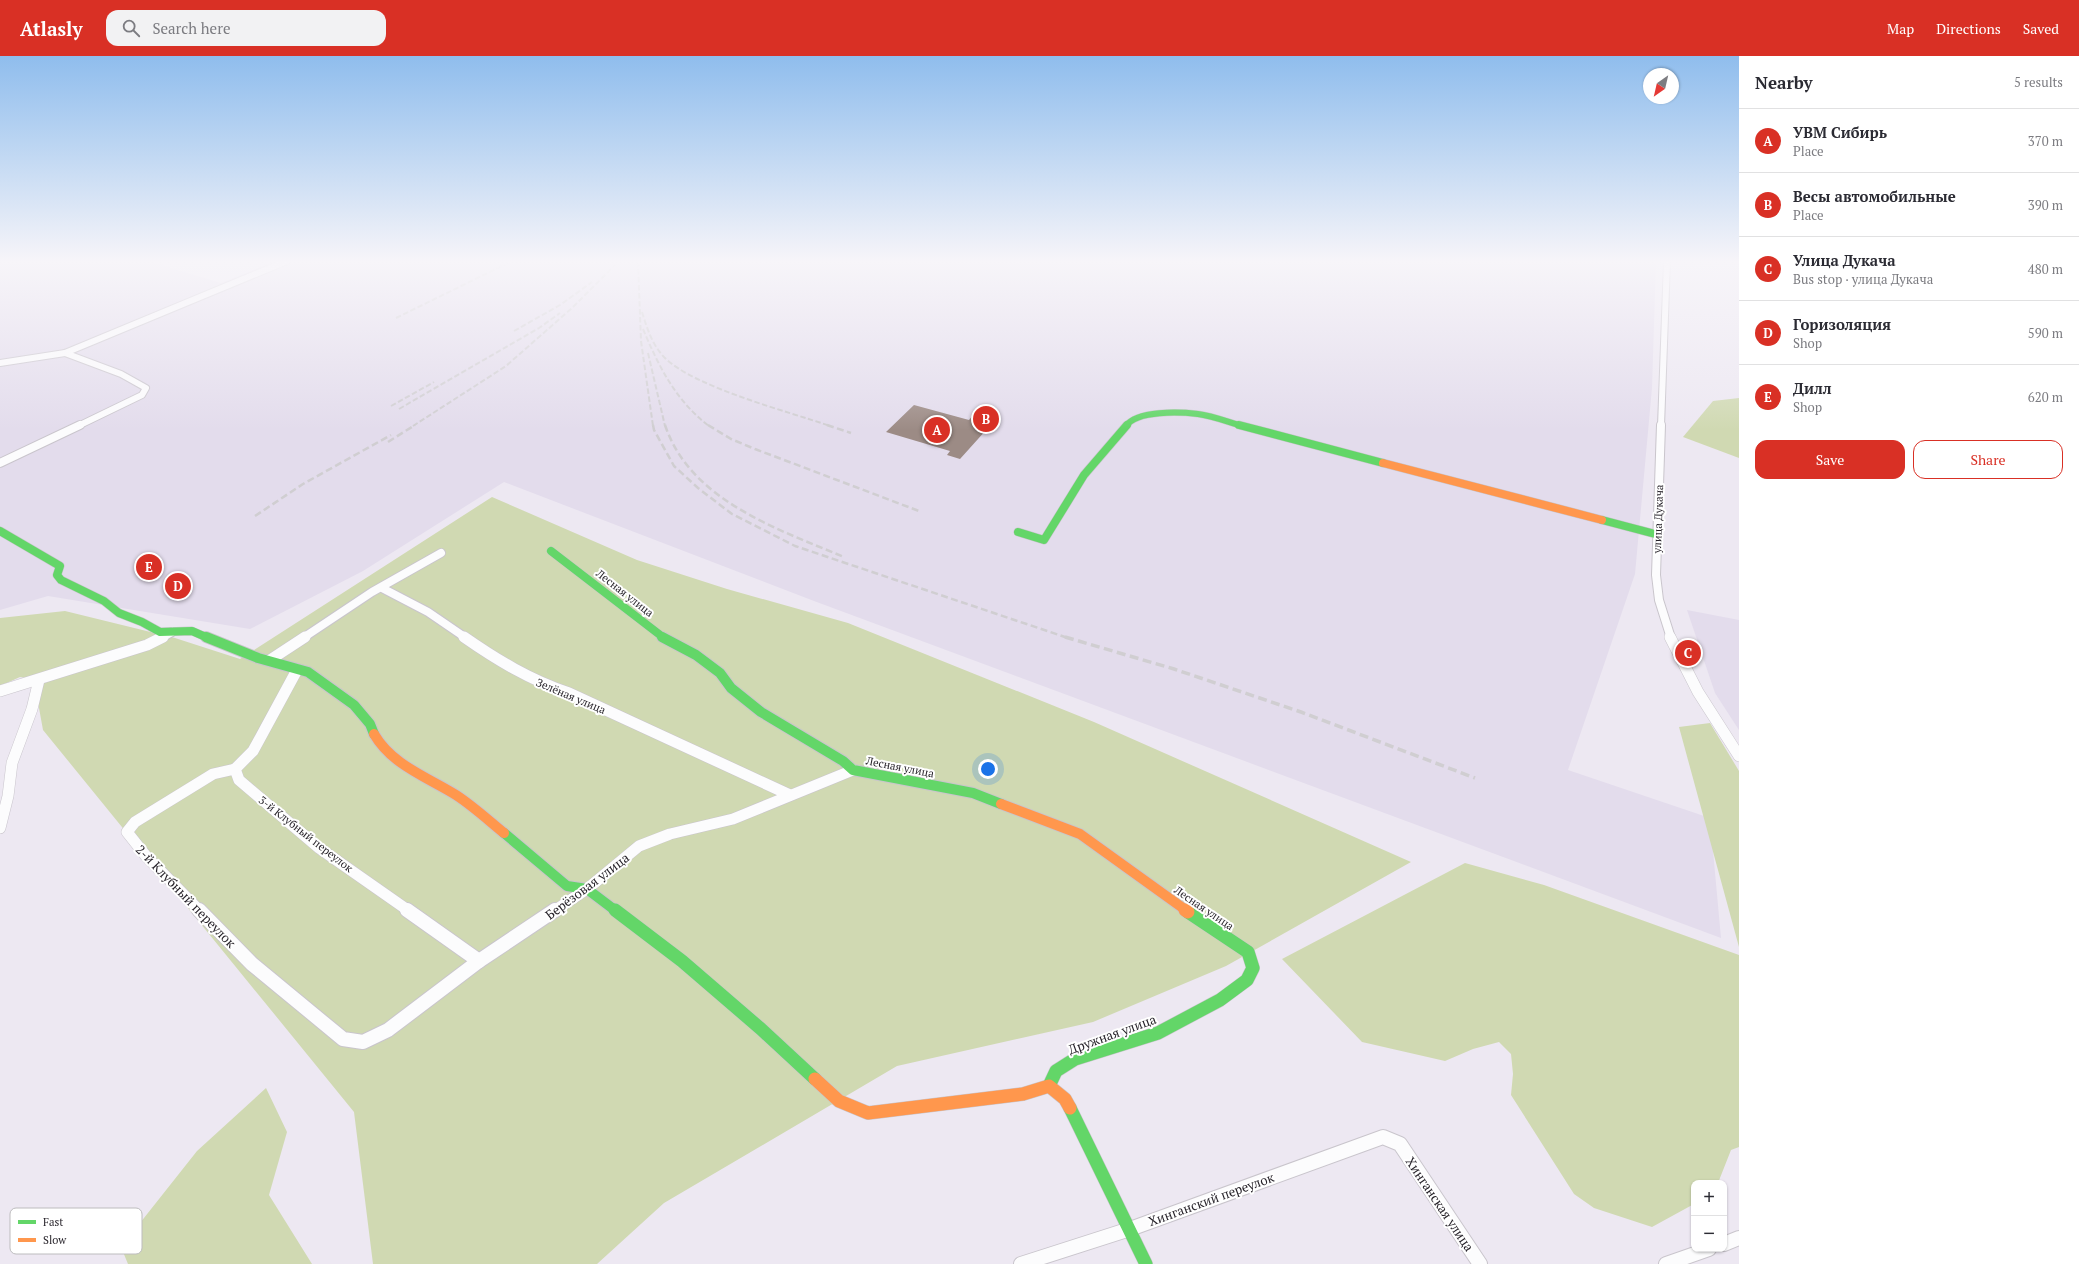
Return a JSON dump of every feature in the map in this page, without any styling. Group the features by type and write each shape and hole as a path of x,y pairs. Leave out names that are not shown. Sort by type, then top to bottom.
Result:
{"street":[{"path":"0,363 65,353 151,317"},
{"name":"улица Дукача","path":"1665,317 1659,535 1656,576 1657,598 1674,649 1739,756"},
{"path":"0,463 142,395 146,388 121,374 65,353"},
{"path":"1018,532 1044,540 1084,475 1121,434 1128,422 1141,416 1166,413 1198,414 1659,535"},
{"path":"0,531 60,566 56,575 62,580 104,601 119,613 142,622 160,632 192,631 258,658 270,660 297,670 308,672 354,705 370,724 377,742 393,758 467,802 567,886 587,889 682,961 761,1029 839,1101 868,1113 1023,1094 1049,1086 1065,1099 1077,1119 1146,1264"},
{"name":"Лесная улица","path":"551,551 661,636 696,655 720,674 731,688 761,712 843,761 853,770 973,793 1080,834 1136,876 1248,952"},
{"path":"270,660 372,592 382,588 441,552"},
{"name":"Зелёная улица","path":"382,588 433,615 516,671 546,687 569,693 790,795"},
{"path":"0,691 39,680 60,671 147,644 172,632"},
{"path":"235,769 253,751 297,670"},
{"path":"0,828 8,796 12,763 32,709 39,680"},
{"name":"3-й Клубный переулок","path":"235,769 239,780 320,848 479,961"},
{"name":"2-й Клубный переулок","path":"235,769 213,774 198,782 135,822 127,832 146,856 252,964 343,1039"},
{"name":"Берёзовая улица","path":"343,1039 363,1042 388,1030 479,961 587,889 639,846 670,834 733,819 853,770"},
{"name":"Дружная улица","path":"1049,1086 1056,1071 1074,1059 1158,1033 1220,1000 1247,980 1253,968 1248,952"},
{"name":"Хинганский переулок","path":"1021,1264 1130,1228 1383,1137 1400,1144"},
{"name":"Хинганская улица","path":"1400,1144 1480,1264"},
{"path":"1727,1243 1739,1238"},
{"path":"1666,1264 1700,1252"}],"shaded area":[{"path":"0,317 1654,317 1652,388 1635,574 1568,770 1710,818 1721,938 814,601 504,482 363,571 250,629 48,596 0,610"},
{"path":"1687,610 1739,620 1739,730 1715,693"}],"green space":[{"path":"1739,398 1739,458 1683,437 1713,401"},
{"path":"492,497 637,560 727,589 848,623 1094,722 1411,862 1226,966 1093,1022 897,1066 664,1203 597,1264 373,1264 354,1112 43,730 35,686 38,680 20,677 0,686 0,618 65,611 175,638 240,659"},
{"path":"1710,723 1739,771 1739,947 1679,727"},
{"path":"1465,863 1544,885 1739,955 1739,1147 1731,1150 1719,1180 1691,1180 1691,1206 1652,1227 1594,1208 1574,1194 1511,1095 1513,1074 1511,1054 1499,1042 1473,1049 1445,1061 1362,1042 1282,959"},
{"path":"266,1088 287,1132 269,1195 312,1264 128,1264 124,1254 142,1254 142,1220 197,1151"}],"building":[{"path":"914,405 969,420 974,414 991,419 987,429 960,459 947,455 950,451 886,432"}],"railway":[{"path":"514,331 538,317"},
{"path":"399,409 539,328 554,317"},
{"path":"413,426 506,366 561,317"},
{"path":"640,317 641,341 653,426"},
{"path":"644,317 653,342 660,353 679,369 719,389 830,426"},
{"path":"643,329 655,357 678,394 687,406 709,426"},
{"path":"648,353 665,426"},
{"path":"391,406 434,382"},
{"path":"388,442 415,425"},
{"path":"653,425 654,430 674,466 698,488 732,514 795,546 1065,637"},
{"path":"665,425 677,451 694,473 715,492 739,509 765,523 844,557"},
{"path":"708,425 731,439 755,449 919,511"},
{"path":"830,426 851,433"},
{"path":"255,516 303,484 391,435"},
{"path":"1065,637 1174,669 1301,712 1475,778"}],"traffic: fast":[{"path":"1018,532 1044,540 1084,475 1121,434 1129,422 1141,416 1159,413 1198,414 1383,463"},
{"path":"1602,520 1659,535"},
{"path":"0,531 60,566 57,575 61,580 104,601 119,613 142,622 160,632 192,631 258,658 308,672 354,705 370,724 374,734"},
{"path":"551,551 661,636 696,655 720,673 731,688 761,712 843,761 853,770 973,793 1001,804"},
{"path":"504,833 567,886 587,889 682,961 761,1029 815,1079"},
{"path":"1049,1086 1056,1071 1075,1059 1158,1033 1220,1000 1247,980 1253,968 1248,952 1188,912"},
{"path":"1070,1108 1146,1264"}],"traffic: slow":[{"path":"1383,463 1602,520"},
{"path":"374,734 380,745 401,764 466,802 504,833"},
{"path":"1001,804 1080,834 1136,876 1188,912"},
{"path":"815,1079 839,1101 868,1113 1023,1094 1049,1086 1065,1099 1070,1108"}],"place":[{"name":"Весы автомобильные","path":"986,419"},
{"name":"УВМ Сибирь","path":"937,430"},
{"name":"Дилл","path":"149,567"},
{"name":"Горизоляция","path":"178,586"},
{"name":"Улица Дукача","path":"1688,653"}]}
